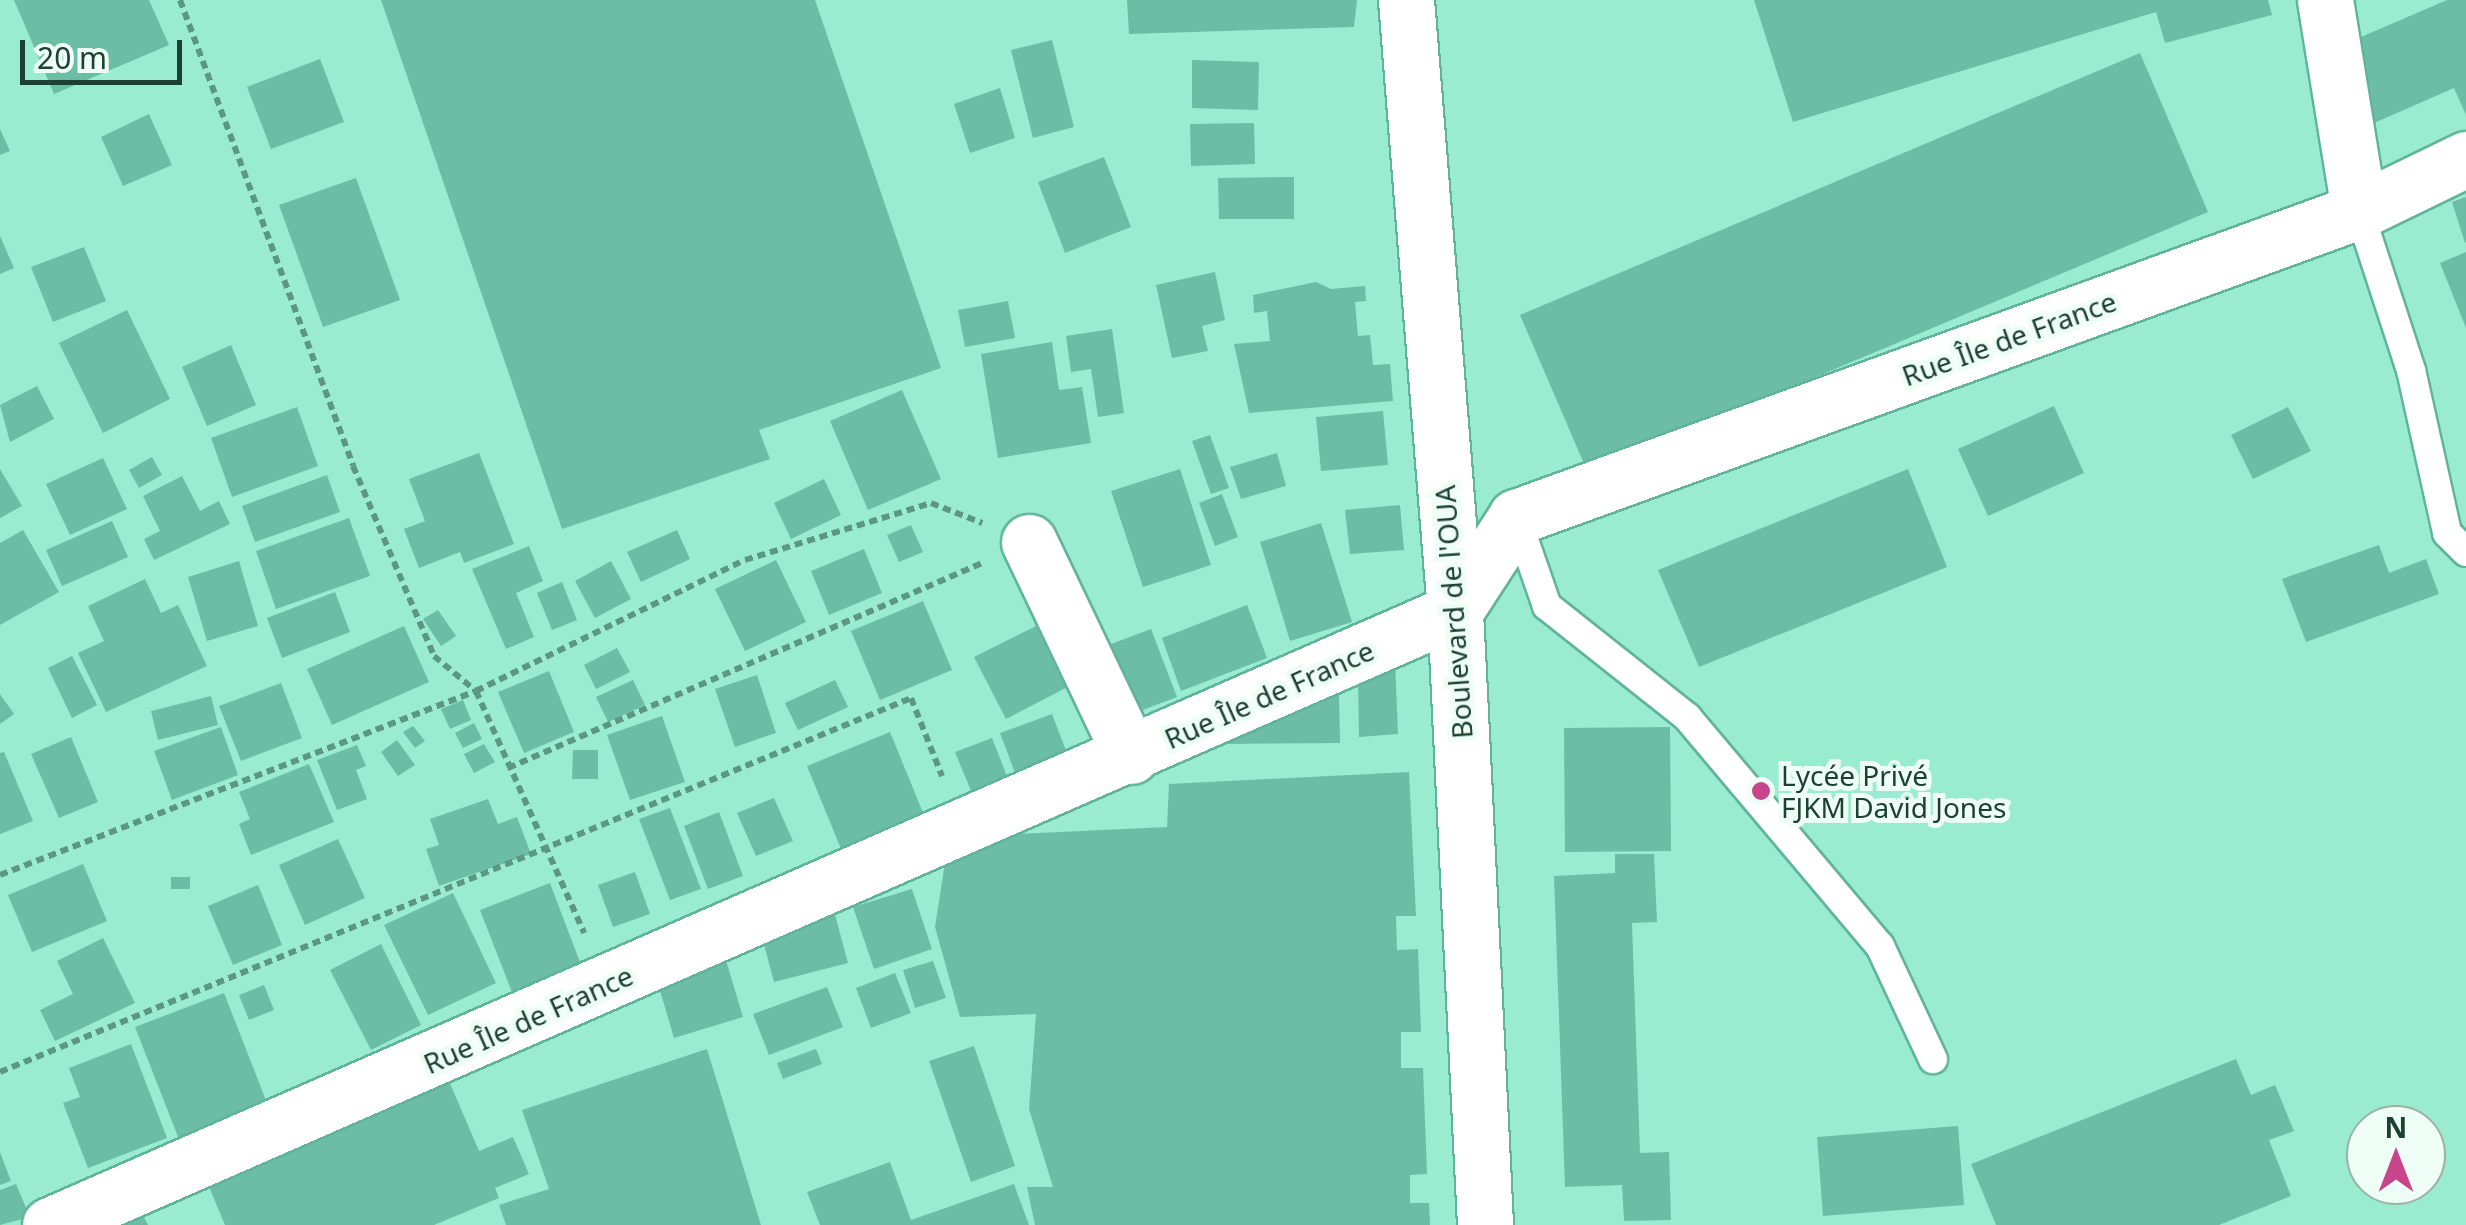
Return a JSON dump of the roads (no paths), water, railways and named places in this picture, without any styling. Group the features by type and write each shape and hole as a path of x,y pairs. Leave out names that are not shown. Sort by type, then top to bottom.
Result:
{"street":[{"name":"Boulevard de l'OUA","path":"1406,0 1455,611 1485,1225"},
{"path":"2325,0 2359,210"},
{"name":"Rue Île de France","path":"1516,517 2359,210 2466,160"},
{"path":"1455,611 1516,517"},
{"path":"1029,542 1130,756"},
{"name":"Rue Île de France","path":"50,1225 607,985 961,825 1130,756 1455,611"}],"lane":[{"path":"2359,210 2410,370 2446,534 2466,552"},
{"path":"1516,517 1548,606 1687,717 1880,946 1932,1058"}],"place":[{"name":"Lycée Privé FJKM David Jones","path":"1761,791"}]}
